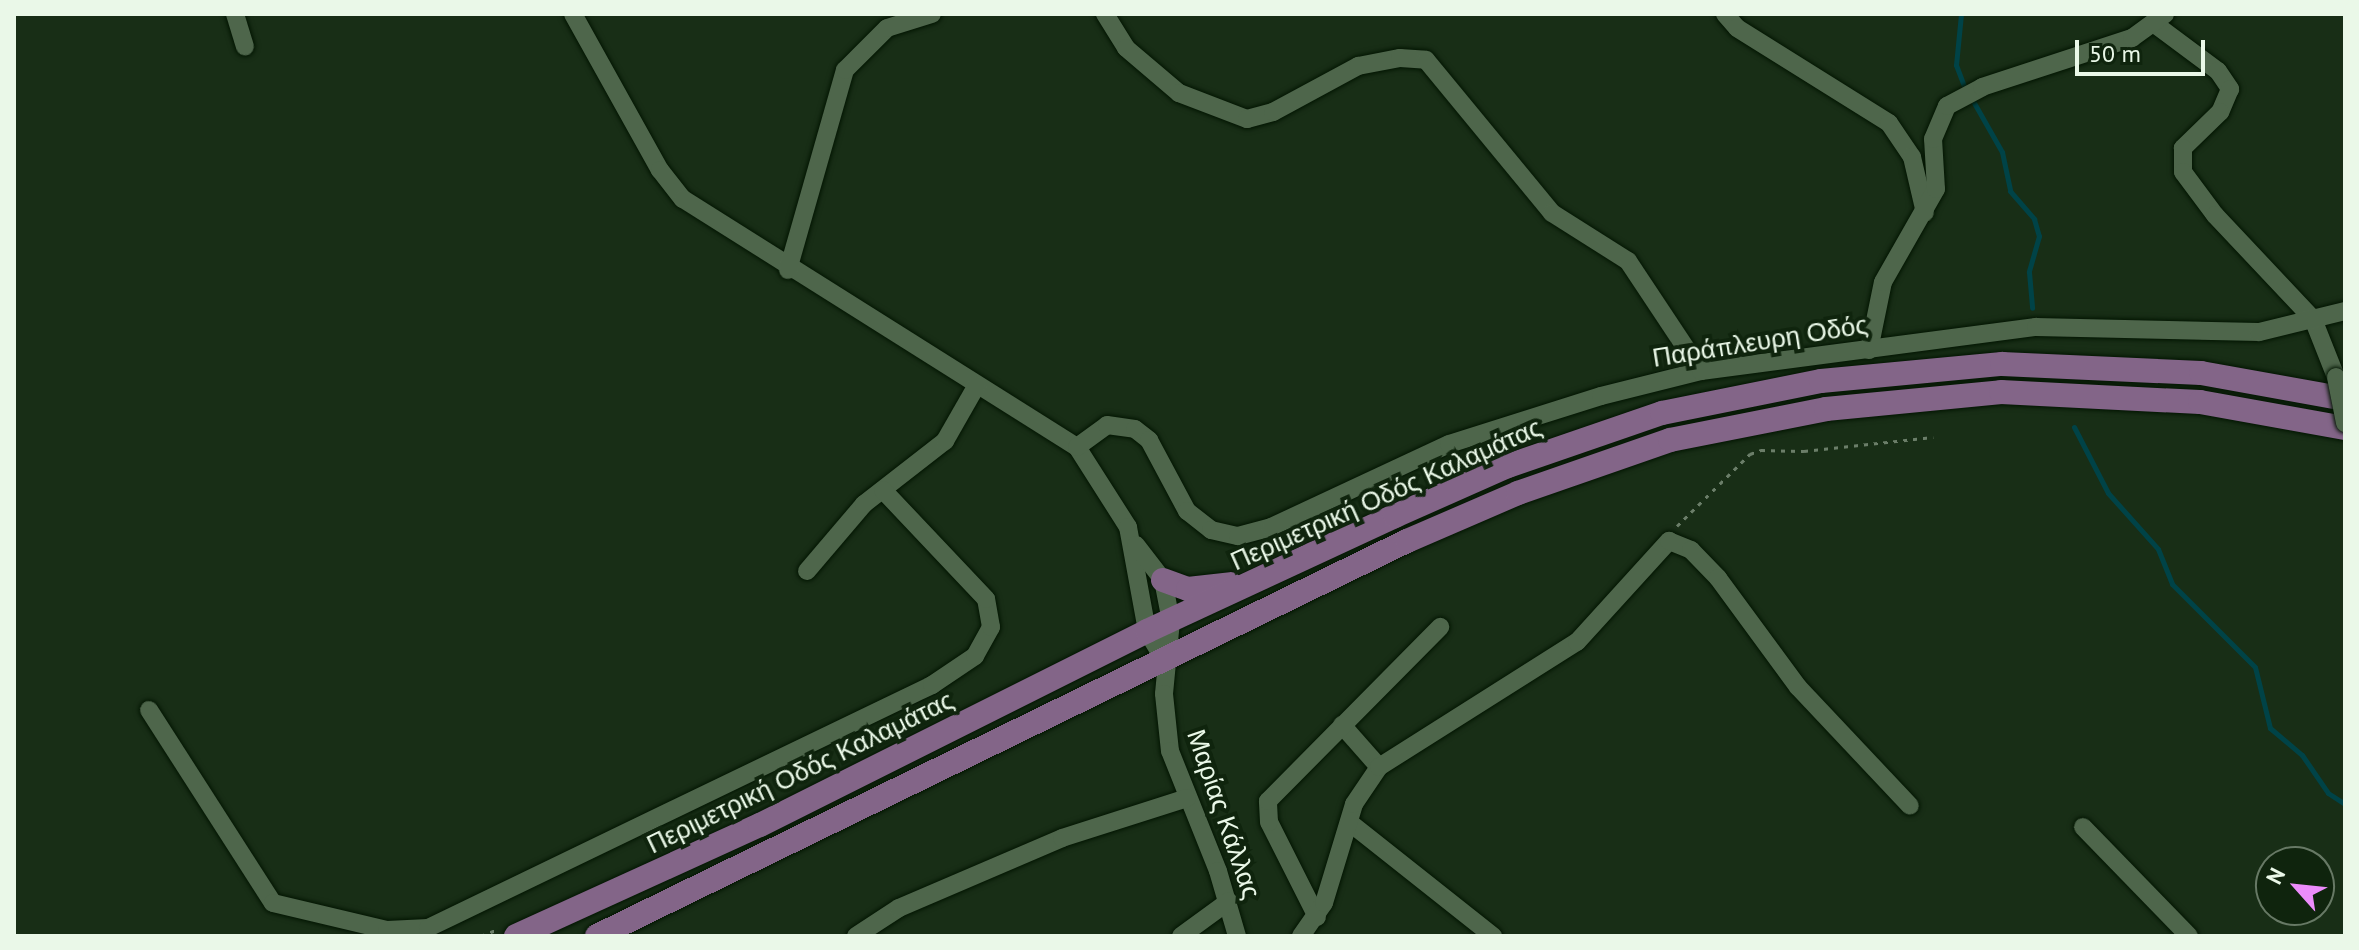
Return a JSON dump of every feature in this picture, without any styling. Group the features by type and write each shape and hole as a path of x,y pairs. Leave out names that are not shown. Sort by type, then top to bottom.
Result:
{"main road":[{"name":"Περιμετρική Οδός Καλαμάτας","path":"516,936 760,825 1147,631 1508,466 1610,429 1711,401 1821,381 2002,364 2107,366 2340,388"},
{"name":"Περιμετρική Οδός Καλαμάτας","path":"597,936 1407,541 1518,493 1622,455 1716,429 1901,399 2001,392 2200,402 2345,426"},
{"path":"1163,580 1188,589 1209,589 1283,569"}],"street":[{"path":"235,14 245,47"},
{"path":"573,14 670,185 683,199 788,270 1077,447 1117,504 1134,543 1163,580"},
{"path":"788,270 845,70 887,28 932,14"},
{"path":"1105,14 1126,48 1179,93 1247,119 1273,112 1358,66 1400,58 1426,60 1552,213 1628,261 1701,371"},
{"path":"1725,14 1744,33 1889,123 1912,157 1925,213"},
{"path":"1869,350 1883,282 1936,189 1935,130 1947,106 1982,87 2132,38 2160,20 2218,71 2230,89 2220,112 2183,148 2183,172 2215,215 2313,319 2340,388 2345,426"},
{"name":"Παράπλευρη Οδός","path":"1077,447 1107,425 1135,429 1149,440 1187,511 1211,530 1238,536 1271,527 1449,444 1601,396 1701,371 2036,327 2259,332 2345,311"},
{"path":"807,571 858,510 945,441 977,385"},
{"path":"149,710 273,903 387,930 428,928 932,685 975,656 991,627 986,599 883,490"},
{"path":"1301,936 1317,917 1359,794 1379,767 1577,642 1669,541 1691,550 1718,578 1798,687 1910,806"},
{"path":"1134,543 1147,631 1165,661"},
{"name":"Μαρίας Κάλλας","path":"1163,580 1171,621 1165,661 1165,726 1187,798 1229,901 1237,936"},
{"path":"1317,917 1266,811 1274,792 1440,627"},
{"path":"1342,725 1379,767"},
{"path":"856,936 899,908 1062,838 1187,798"},
{"path":"1349,822 1493,936"},
{"path":"2083,827 2189,936"},
{"path":"1181,936 1229,901"}],"path":[{"path":"1669,541 1688,511 1761,450 1804,451 1933,437"}],"waterway":[{"path":"1961,14 1956,65 1964,86"},
{"path":"1973,101 2002,152 2010,191 2034,219 2039,236 2029,272 2032,308"},
{"path":"2074,427 2108,493 2158,549 2172,584 2255,667 2270,728 2302,755 2328,793 2345,804"}]}
